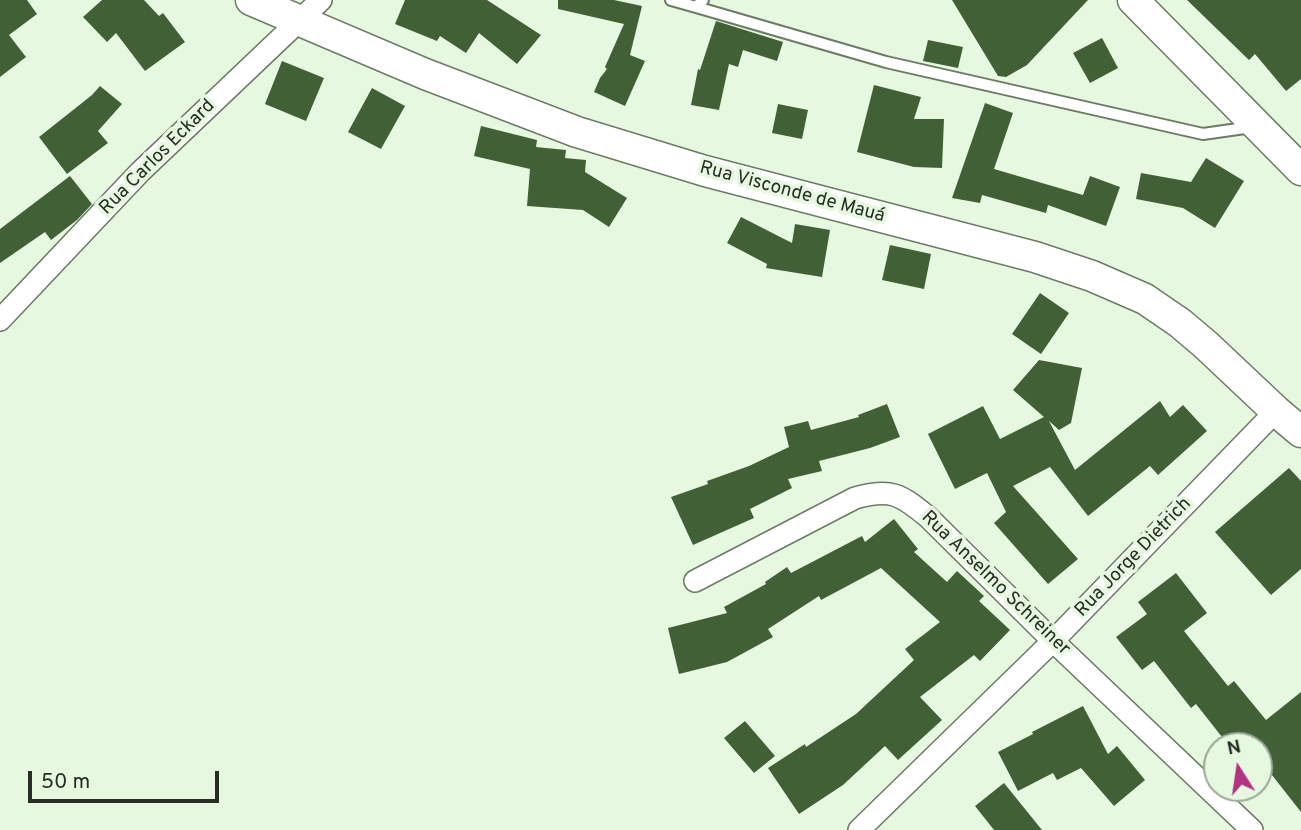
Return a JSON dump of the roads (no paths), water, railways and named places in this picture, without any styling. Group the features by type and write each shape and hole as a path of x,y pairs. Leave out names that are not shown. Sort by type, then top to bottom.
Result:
{"main road":[{"name":"Rua Visconde de Mauá","path":"251,0 310,10 425,74 577,132 705,171 1035,257 1092,276 1145,299 1180,323 1301,432"},
{"path":"1133,0 1301,170"}],"street":[{"name":"Rua Carlos Eckard","path":"0,320 140,172 310,10"},
{"name":"Rua Jorge Dietrich","path":"864,825 1053,641 1276,411"},
{"name":"Rua Anselmo Schreiner","path":"695,581 855,498 875,493 906,499 928,517 1053,641 1252,830"}],"lane":[{"path":"671,0 699,3 886,62 1203,134 1258,127"}]}
